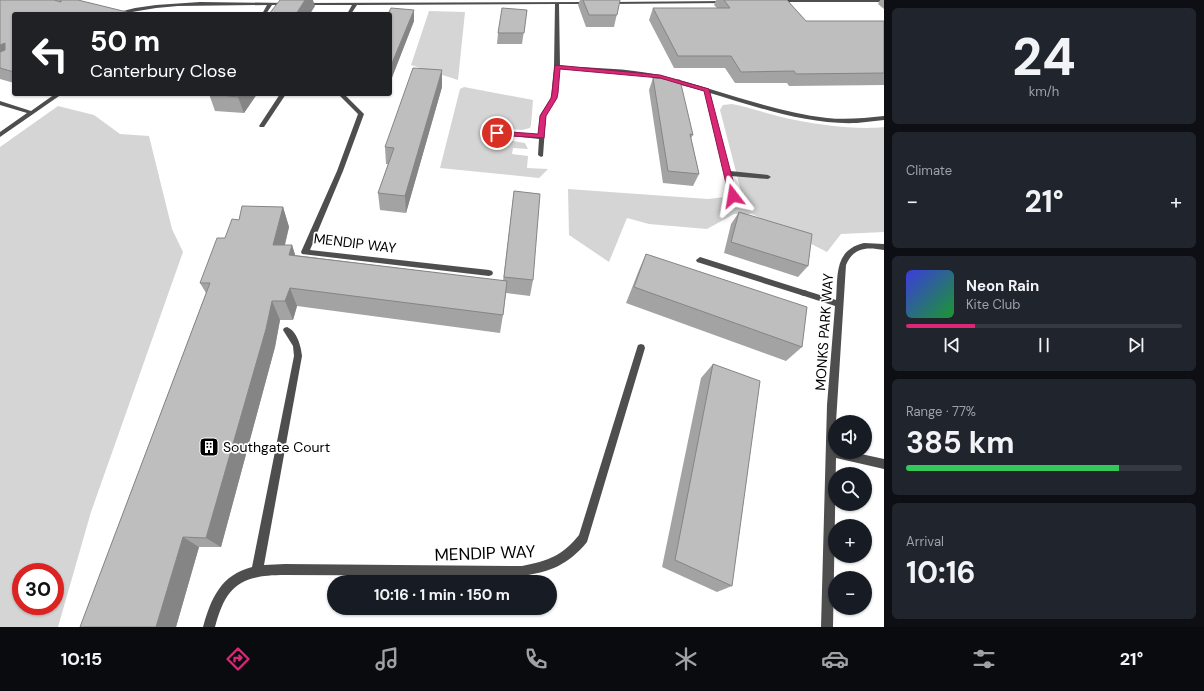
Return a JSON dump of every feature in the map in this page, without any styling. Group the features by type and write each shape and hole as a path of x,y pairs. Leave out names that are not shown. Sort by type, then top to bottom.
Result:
{"street":[{"path":"602,3 661,1 731,2"},
{"path":"770,1 884,1"},
{"path":"124,12 159,6 218,7 249,2 293,4"},
{"path":"301,4 500,2 594,3"},
{"path":"541,154 543,116 554,98 555,93 558,26 557,3"},
{"path":"265,12 270,4"},
{"path":"350,12 355,4"},
{"path":"557,67 652,75 800,115 854,122 884,118"},
{"path":"707,90 733,196"},
{"path":"0,135 56,96"},
{"path":"262,126 282,96"},
{"name":"MENDIP WAY","path":"343,96 361,114 340,171 305,252 488,273"},
{"path":"0,103 32,113"},
{"path":"497,133 542,137"},
{"path":"727,173 768,177"},
{"name":"MONKS PARK WAY","path":"833,415 838,304 842,265 846,255 852,249 862,247 884,247"},
{"path":"700,260 838,304"},
{"path":"257,571 298,356 297,345 287,330"},
{"name":"MENDIP WAY","path":"209,627 220,597 228,585 240,577 257,571 522,571 539,569 556,562 572,552 583,538 641,348"},
{"name":"MONKS PARK WAY","path":"827,627 831,459"},
{"path":"862,459 884,464"}],"shaded area":[{"path":"429,11 465,12 458,80 411,65"},
{"path":"464,87 533,100 530,128 522,130 495,128 494,138 525,143 528,149 513,148 512,154 528,156 527,168 548,169 539,178 440,168 460,89"},
{"path":"732,104 816,124 873,128 884,127 884,232 841,234 827,252 752,214 734,214 707,229 649,224 627,218 609,262 569,235 568,189 708,199 742,195 720,110 723,105"},
{"path":"58,106 94,115 120,134 149,136 172,229 183,252 91,512 64,606 64,563 12,563 12,615 61,615 58,627 0,627 0,147"}],"building":[{"path":"0,0 54,0 61,2 61,0 78,0 127,12 12,12 12,71 0,68 0,52 5,50 5,43 0,45"},
{"path":"280,0 305,0 297,12 271,12"},
{"path":"583,0 620,0 617,15 589,15"},
{"path":"724,0 787,0 806,21 884,21 884,73 796,74 794,71 741,72 731,56 678,56 653,8 730,8"},
{"path":"391,8 414,10 392,63 392,12 389,12"},
{"path":"502,8 527,10 524,33 498,33"},
{"path":"413,68 442,70 405,196 378,193 394,148 385,147"},
{"path":"653,78 680,80 693,135 690,134 699,174 668,171"},
{"path":"514,191 540,194 533,280 504,277"},
{"path":"242,206 283,207 273,245 292,245 289,255 507,281 503,315 290,288 285,301 272,301 266,329 206,538 183,537 156,627 80,627 210,283 200,283 217,238 225,238 232,219 239,220"},
{"path":"739,212 812,234 808,266 731,242"},
{"path":"646,254 807,307 802,347 634,287"},
{"path":"713,364 760,381 732,586 675,560"}],"place":[{"name":"Southgate Court","path":"209,447"}],"route":[{"path":"497,133 542,137 543,116 554,98 557,67 642,74 660,77 707,90 733,196"}]}
